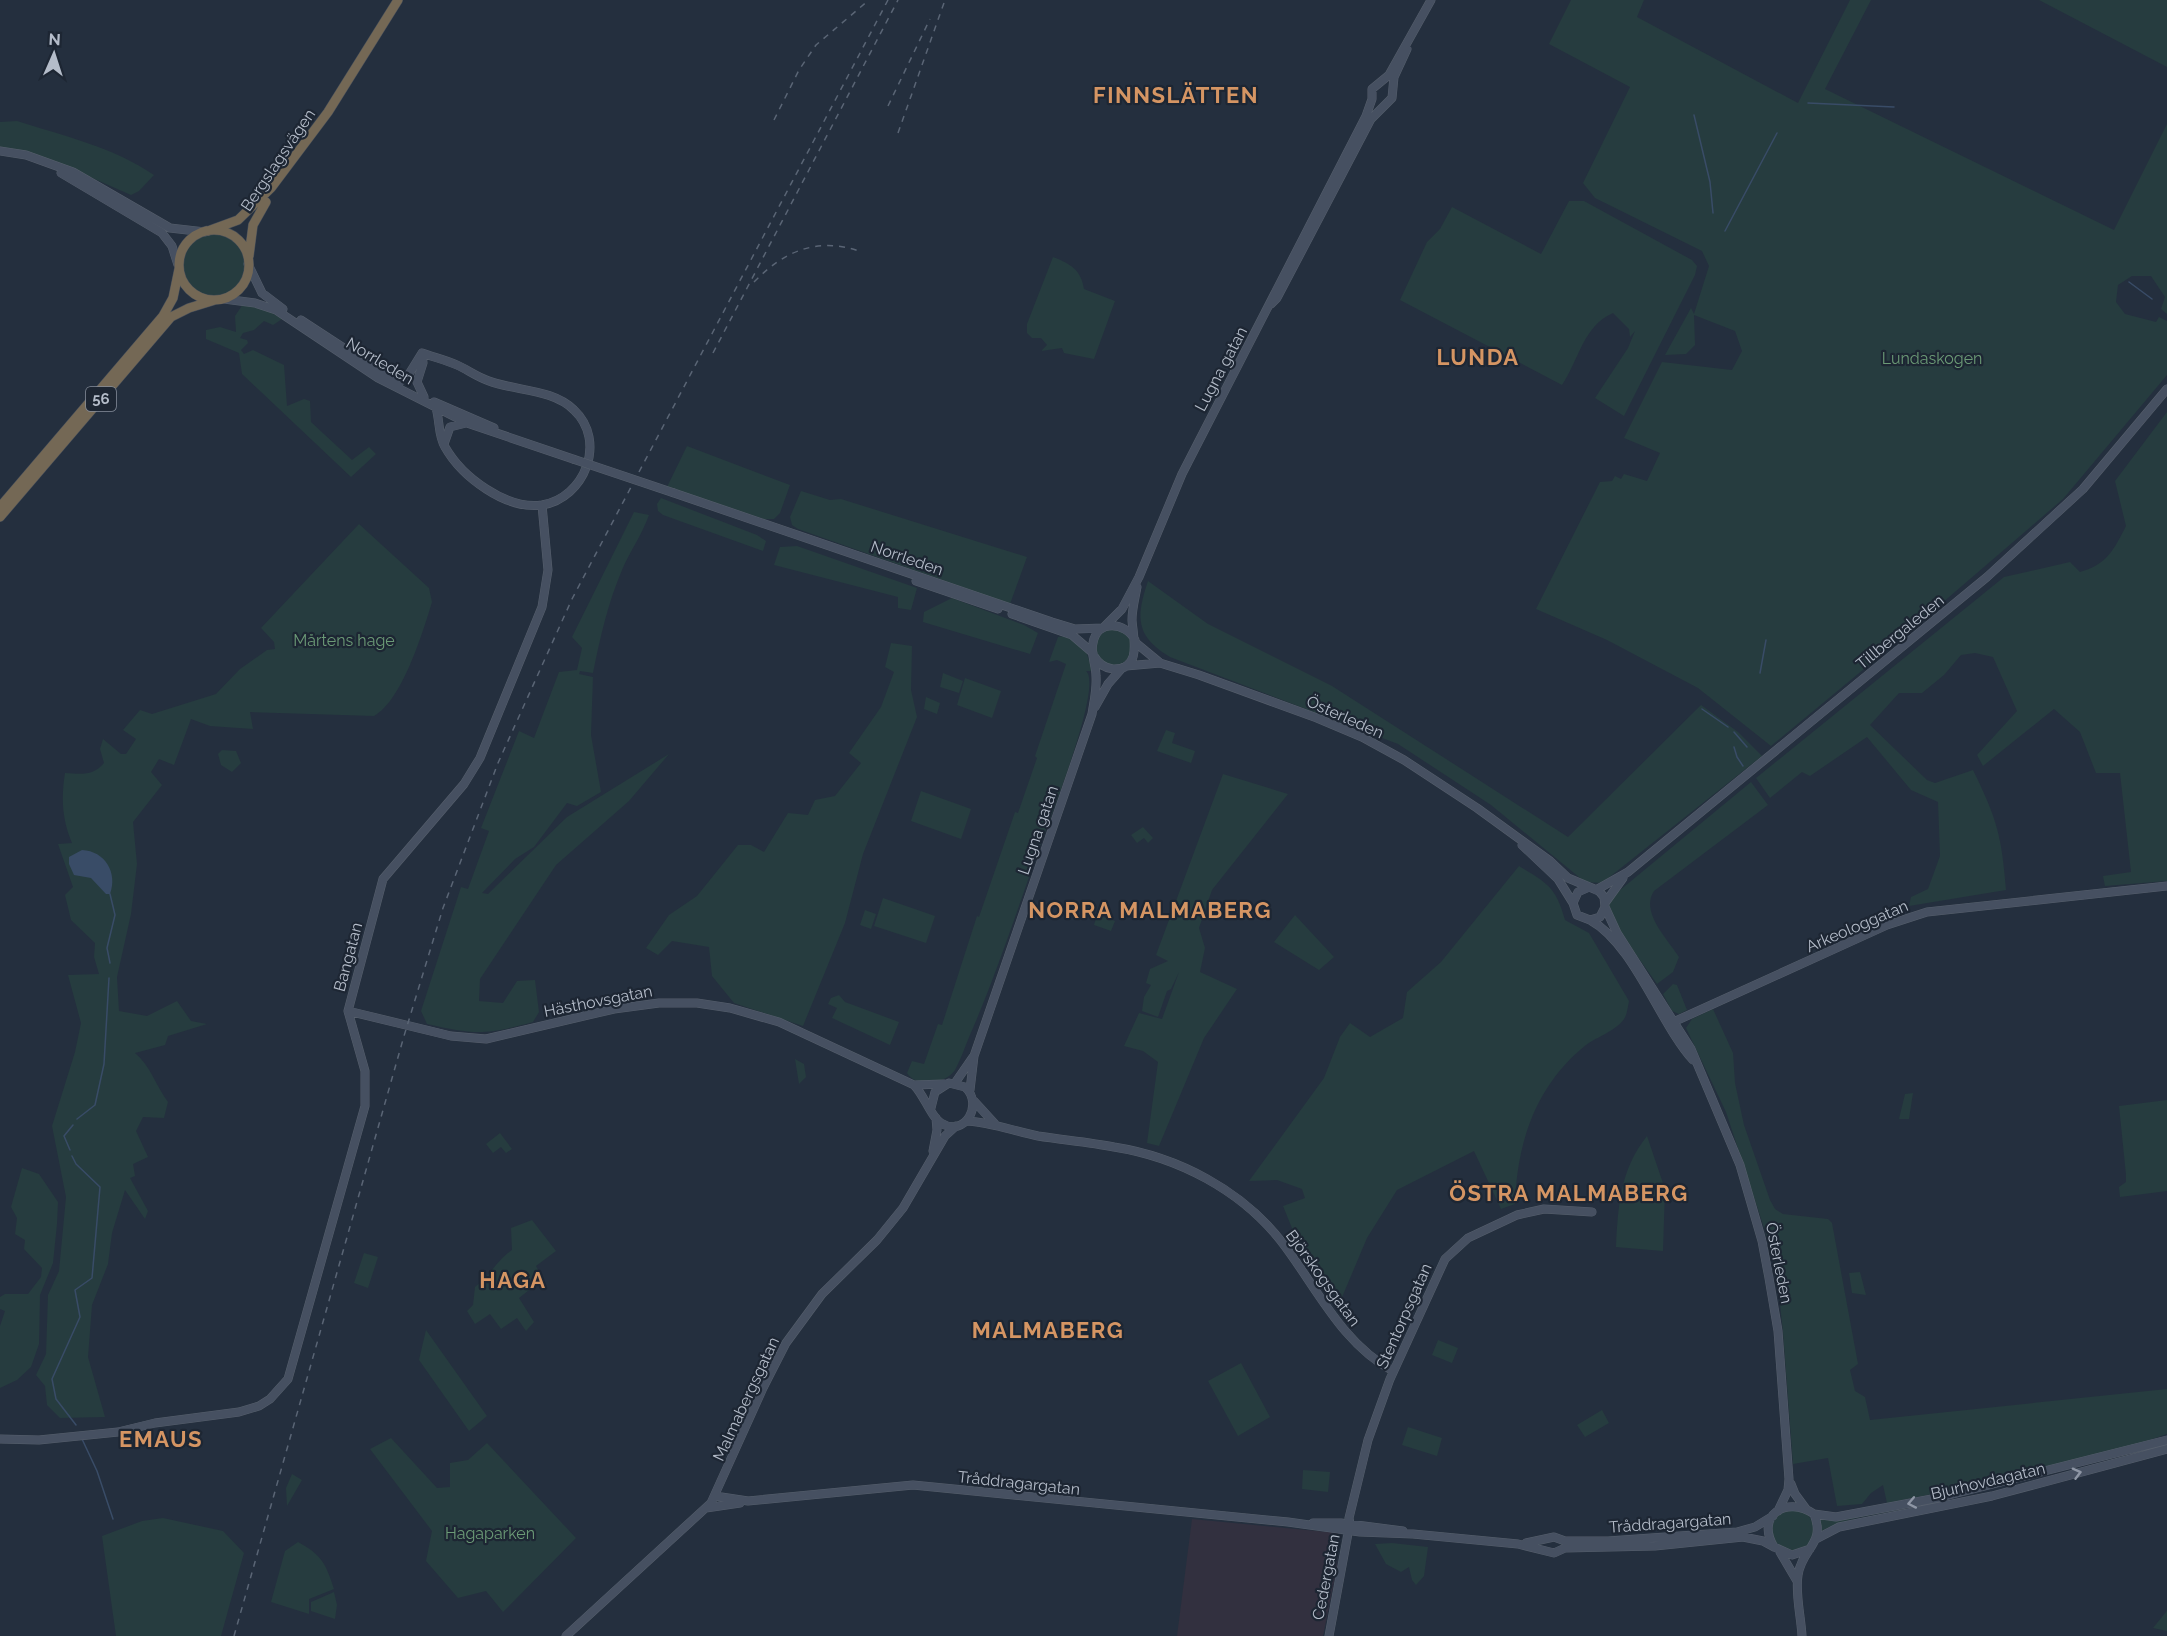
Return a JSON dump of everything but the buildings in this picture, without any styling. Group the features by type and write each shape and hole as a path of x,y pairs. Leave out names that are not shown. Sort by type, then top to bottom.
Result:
{"highway":[{"name":"Bergslagsvägen","path":"248,262 250,236 257,215 301,157 398,0"},
{"name":"Bergslagsvägen","path":"207,231 233,222 257,204 289,166 328,112"},
{"path":"207,231 223,232 237,239 245,251 248,262"},
{"name":"56","path":"0,507 163,316 173,298 180,256 189,241 207,231"},
{"name":"56","path":"0,517 171,317 189,308 219,300 239,289 248,273 248,262"},
{"path":"179,267 184,285 190,292 219,300"}],"main road":[{"path":"1412,37 1392,89 1392,98 1383,105 1372,99 1372,88 1389,75 1431,0"},
{"path":"1380,83 1392,89"},
{"name":"Lugna gatan","path":"1270,306 1272,296 1362,124 1372,99"},
{"name":"Lugna gatan","path":"1103,628 1122,609 1139,577 1182,474 1371,119 1383,105"},
{"path":"0,151 26,155 72,172 131,209 167,239 179,267"},
{"path":"0,155 26,160 67,176 170,228 207,231"},
{"name":"Norrleden","path":"248,262 258,285 268,298 394,381 526,443"},
{"name":"Norrleden","path":"219,300 255,303 276,310 360,367 467,423 1052,622 1075,629 1103,628"},
{"path":"394,381 409,374 422,353"},
{"path":"422,353 457,365 489,381 554,398 573,408 585,424 590,440 590,459 581,478 567,493 543,505 513,501 485,488 452,459 444,446 436,408"},
{"path":"422,353 423,363 417,382 424,397"},
{"name":"Tillbergaleden","path":"1591,889 1628,872 1987,577 2083,489 2167,389"},
{"path":"444,446 450,427 467,423"},
{"name":"Norrleden","path":"704,504 706,507 763,528 1072,635 1093,654"},
{"name":"Bangatan","path":"0,1439 81,1437 118,1432 155,1423 249,1410 270,1399 288,1379 365,1106 367,1085 348,1011 383,879 477,766 542,607 548,570 543,505"},
{"name":"Lugna gatan","path":"1135,642 1133,605 1139,577"},
{"path":"1122,627 1135,642 1134,656 1124,666 1106,667 1093,654 1094,639 1103,628 1122,627"},
{"name":"Österleden","path":"1135,642 1160,663 1301,712 1362,738 1443,784 1550,861 1568,878 1591,889"},
{"name":"Lugna gatan","path":"1092,714 1096,678 1093,654"},
{"name":"Österleden","path":"1124,666 1160,663"},
{"name":"Lugna gatan","path":"969,1090 974,1056 1092,714 1108,684 1124,666"},
{"name":"Österleden","path":"1503,828 1558,879 1573,903"},
{"name":"Tillbergaleden","path":"1605,905 1628,872"},
{"name":"Arkeologgatan","path":"1672,1023 1887,925 1927,912 2167,886"},
{"path":"1591,889 1601,894 1605,905 1600,917 1590,920 1577,915 1573,903 1578,892 1591,889"},
{"name":"Österleden","path":"1605,905 1617,933 1695,1062 1721,1115 1736,1155 1762,1241 1778,1331 1790,1479 1795,1494 1811,1512"},
{"name":"Österleden","path":"1590,920 1603,929 1672,1023"},
{"name":"Hästhovsgatan","path":"348,1011 451,1036 486,1039 614,1009 659,1003 697,1003 730,1008 779,1022 914,1085 944,1084"},
{"name":"Lugna gatan","path":"955,1083 974,1056"},
{"path":"974,1101 973,1112 966,1121 956,1126 945,1125 936,1118 931,1108 932,1096 944,1084 955,1083 969,1090 974,1101 996,1125"},
{"name":"Hästhovsgatan","path":"914,1085 931,1108"},
{"name":"Malmabergsgatan","path":"933,1156 937,1130 936,1118"},
{"name":"Björskogsgatan","path":"966,1121 996,1125 1037,1136 1141,1153 1205,1177 1254,1213 1279,1238 1345,1331 1374,1358 1393,1371"},
{"name":"Malmabergsgatan","path":"566,1636 706,1508 715,1496 763,1388 786,1343 822,1294 877,1240 903,1208 945,1136 956,1126"},
{"name":"Stentorpsgatan","path":"1350,1527 1354,1519 1353,1505 1368,1440 1393,1371 1436,1274 1457,1245 1481,1230 1532,1211 1592,1212"},
{"name":"Bjurhovdagatan","path":"1811,1512 1836,1517 1937,1498 2167,1440"},
{"name":"Bjurhovdagatan","path":"1816,1539 1839,1527 1992,1496 2167,1449"},
{"name":"Österleden","path":"1775,1513 1788,1490 1790,1479"},
{"name":"Tråddragargatan","path":"706,1508 748,1501 913,1485 1518,1544 1554,1553 1565,1544 1650,1540 1737,1532 1755,1527 1775,1513"},
{"name":"Tråddragargatan","path":"715,1496 748,1501"},
{"path":"1937,1498 1938,1508"},
{"path":"1797,1582 1768,1534 1775,1513 1789,1506 1811,1512 1818,1525 1816,1539 1800,1565 1797,1582 1802,1636"},
{"name":"Cedergatan","path":"1329,1636 1350,1527"},
{"name":"Tråddragargatan","path":"1518,1544 1558,1537 1565,1544 1655,1546 1743,1537 1763,1541 1777,1550"},
{"path":"1546,1550 1543,1545 1547,1538"},
{"path":"1777,1550 1798,1554 1810,1549"}],"shaded area":[{"path":"1192,1519 1338,1533 1337,1567 1323,1636 1177,1636"}],"green space":[{"name":"Lundaskogen","path":"1571,0 1644,0 1637,17 1798,103 1850,0 1871,0 1825,89 2114,230 2167,124 2167,314 2161,309 2165,297 2151,276 2132,276 2118,285 2116,302 2125,314 2156,322 2159,317 2167,321 2167,375 2063,499 1771,746 1698,688 1607,640 1536,609 1600,482 1612,481 1615,476 1621,479 1624,474 1647,481 1660,453 1624,438 1662,362 1732,370 1742,351 1735,331 1694,315 1695,345 1686,354 1665,355 1691,308 1694,314 1709,266 1702,251 1595,198 1583,183 1630,87 1549,44"},
{"path":"2039,0 2167,0 2167,67"},
{"path":"17,121 105,150 154,175 139,191 131,195 65,166 0,148 0,122"},
{"path":"1569,201 1584,201 1692,260 1697,266 1695,275 1624,416 1595,398 1628,348 1635,331 1630,337 1629,329 1613,313 1595,326 1588,335 1562,385 1400,300 1427,242 1440,229 1452,207 1541,254"},
{"path":"208,234 220,234 236,243 243,253 245,265 243,277 236,287 220,296 208,296 197,291 188,282 183,271 183,259 188,248 197,239"},
{"path":"1053,257 1065,262 1078,272 1084,289 1115,301 1094,359 1064,353 1062,348 1041,351 1047,345 1041,338 1032,338 1027,333 1027,324"},
{"path":"243,304 262,307 282,319 273,325 264,321 254,330 243,333 240,338 247,340 248,343 241,350 244,354 253,350 284,365 287,406 304,399 310,401 311,422 352,460 369,447 376,454 351,477 242,374 239,353 206,339 206,330 220,327 236,332 235,316"},
{"path":"2167,412 2167,881 2105,886 2103,876 2131,872 2120,773 2096,773 2080,732 2054,709 1983,766 1977,755 2017,711 1993,657 1975,653 1961,655 1944,675 1922,693 1899,693 1870,725 1927,780 1935,783 1973,770 1997,828 2003,856 2006,890 1909,906 1911,897 1928,889 1940,856 1938,802 1911,790 1867,737 1810,776 1802,772 1770,798 1756,778 2004,577 2070,562 2080,572 2103,561 2126,526 2115,481"},
{"path":"687,446 790,485 780,513 774,519 764,519 667,487"},
{"path":"801,491 830,500 841,499 1027,557 1010,604 798,529 792,525 790,517"},
{"path":"661,498 757,535 766,541 763,551 663,515 658,511 657,504"},
{"path":"634,512 649,515 617,582 593,673 580,671 579,674 593,677 591,735 601,792 577,806 567,803 534,847 515,859 482,893 488,894 567,817 669,754 629,801 556,865 480,979 479,1001 503,1003 517,981 535,980 539,1012 533,1022 480,1032 427,1024 421,1011 461,887 468,889 489,831 481,828 519,731 534,738 559,672 577,670 582,648 572,637"},
{"name":"Mårtens hage","path":"359,524 429,588 432,602 410,665 394,696 374,716 250,712 253,729 210,726 191,719 174,765 159,759 151,772 162,785 133,822 137,864 131,914 117,977 119,1011 147,1016 177,1001 191,1021 207,1024 168,1036 165,1045 135,1053 145,1063 168,1102 164,1118 143,1117 136,1131 148,1157 133,1164 135,1176 130,1178 148,1211 145,1219 125,1190 112,1233 108,1264 92,1305 88,1357 105,1417 60,1418 47,1405 45,1386 36,1375 46,1354 48,1295 59,1271 66,1197 52,1126 75,1052 81,1023 68,975 99,974 94,957 95,943 71,920 65,895 73,887 58,844 72,843 63,809 65,773 87,773 100,767 104,763 100,749 103,739 121,754 126,754 136,739 123,730 140,710 152,714 216,694 240,669 267,650 275,649 274,642 261,628"},
{"path":"797,546 917,588 911,610 898,608 898,597 774,565 780,547"},
{"path":"1148,581 1208,624 1332,686 1568,837 1701,705 1738,732 1762,756 1602,883 1585,882 1491,805 1398,744 1170,657 1150,641 1141,625 1141,605"},
{"path":"952,598 1024,625 1038,633 1030,654 923,622 924,612"},
{"path":"1114,629 1127,634 1132,647 1127,660 1114,665 1101,660 1096,647 1101,634"},
{"path":"1065,636 1085,649 1093,671 1086,671 1089,682 1087,703 1061,791 982,1007 958,1065 951,1075 938,1081 917,1081 907,1073 912,1061 924,1064 938,1024 942,1025 977,916 979,917 1015,812 1018,813 1037,758 1035,756 1066,664 1057,660 1049,662 1058,637"},
{"path":"891,643 912,646 911,690 917,717 863,854 845,923 803,1026 734,1003 712,976 709,947 672,941 658,955 646,948 669,915 697,896 738,845 751,845 764,852 788,813 808,815 815,800 835,796 861,763 849,753 881,707 894,672 885,667"},
{"path":"943,673 963,681 959,693 940,687"},
{"path":"965,678 1001,691 992,718 957,705"},
{"path":"926,697 940,703 937,714 924,709"},
{"path":"1166,730 1175,733 1172,743 1195,751 1191,763 1157,751"},
{"path":"222,750 236,751 241,763 232,772 221,765 218,754"},
{"path":"1223,774 1288,794 1212,890 1199,928 1205,948 1200,972 1237,989 1204,1038 1159,1146 1147,1143 1158,1062 1143,1051 1124,1046 1139,1013 1162,1019 1179,972 1171,989 1167,991 1158,1017 1142,1011 1144,997 1151,985 1146,983 1150,969 1168,961 1156,955"},
{"path":"1751,782 1768,805 1654,891 1650,908 1653,916 1679,957 1673,972 1657,984 1610,918 1608,900"},
{"path":"921,791 971,809 961,839 911,821"},
{"path":"1143,827 1153,838 1148,843 1144,838 1137,843 1131,835"},
{"path":"1519,866 1549,887 1558,900 1565,920 1589,933 1629,1001 1626,1015 1617,1027 1586,1045 1569,1061 1554,1078 1542,1097 1525,1137 1515,1204 1501,1209 1474,1151 1397,1190 1367,1238 1340,1302 1302,1253 1283,1206 1305,1198 1302,1189 1277,1180 1249,1181 1324,1078 1340,1037 1350,1023 1370,1037 1403,1018 1407,992 1441,962"},
{"path":"883,898 935,916 926,943 874,926"},
{"path":"865,910 876,914 871,929 860,925"},
{"path":"1097,915 1115,921 1111,931 1094,925"},
{"path":"1295,915 1334,957 1319,970 1274,942"},
{"path":"1673,984 1677,985 1687,1010 1679,1014 1672,1011 1663,994"},
{"path":"839,995 845,1002 899,1022 890,1045 832,1018 837,1008 828,1004 831,998"},
{"path":"1713,1009 1733,1053 1735,1083 1744,1125 1775,1209 1783,1214 1828,1219 1832,1223 1858,1364 1850,1370 1855,1391 1865,1397 1870,1420 2167,1389 2167,1434 2064,1465 1887,1503 1883,1485 1871,1493 1862,1504 1837,1506 1828,1458 1793,1464 1783,1332 1778,1286 1769,1243 1726,1112 1686,1028 1692,1019"},
{"path":"795,1059 804,1064 806,1077 799,1084"},
{"path":"1913,1093 1909,1119 1899,1119 1905,1094"},
{"path":"2167,1100 2167,1191 2120,1197 2119,1187 2126,1182 2126,1175 2119,1106"},
{"path":"500,1133 512,1149 506,1153 501,1147 493,1153 486,1144"},
{"path":"1647,1136 1665,1189 1663,1251 1616,1247 1622,1189 1631,1162"},
{"path":"22,1168 39,1174 58,1202 57,1224 53,1263 40,1295 39,1344 31,1367 17,1380 0,1388 0,1326 5,1311 0,1309 0,1297 5,1294 28,1294 41,1277 42,1268 24,1249 25,1240 15,1234 17,1218 11,1207"},
{"path":"532,1220 556,1251 536,1266 543,1279 519,1298 534,1322 526,1331 517,1318 501,1329 490,1314 475,1324 467,1311 473,1305 475,1287 512,1250 511,1228"},
{"path":"364,1253 378,1257 368,1288 354,1283"},
{"path":"1860,1272 1866,1295 1852,1293 1849,1273"},
{"path":"426,1330 487,1416 469,1431 419,1360"},
{"path":"1438,1340 1458,1348 1452,1363 1432,1355"},
{"path":"1241,1363 1270,1417 1238,1436 1208,1381"},
{"path":"1602,1410 1609,1423 1585,1437 1577,1425"},
{"path":"1408,1427 1442,1438 1437,1456 1402,1445"},
{"name":"Hagaparken","path":"391,1438 437,1488 450,1487 450,1463 468,1460 487,1443 576,1538 503,1612 486,1591 458,1598 426,1561 432,1531 370,1449"},
{"path":"1303,1470 1330,1472 1328,1492 1302,1489"},
{"path":"292,1474 302,1480 287,1506 286,1488"},
{"path":"1915,1505 1844,1521 1822,1531 1820,1520 1843,1519"},
{"path":"1793,1509 1801,1510 1808,1515 1813,1522 1813,1538 1808,1545 1801,1550 1793,1551 1785,1550 1778,1545 1773,1538 1772,1530 1773,1522 1778,1515 1785,1510"},
{"path":"163,1518 223,1531 244,1553 221,1636 116,1636 102,1536 142,1521"},
{"path":"298,1542 313,1551 322,1561 334,1589 309,1599 309,1614 271,1602 285,1551"},
{"path":"1392,1543 1428,1547 1424,1576 1416,1585 1412,1580 1409,1567 1401,1572 1386,1564 1375,1544"},
{"path":"334,1592 337,1605 335,1619 311,1611 311,1602"},
{"path":"2167,1610 2167,1631 2153,1628 2166,1612"}],"water":[{"path":"82,850 97,854 108,864 112,878 110,894 106,894 91,878 74,875 69,864 69,857"}],"waterway":[{"path":"1808,103 1894,107"},
{"path":"1694,115 1710,182 1713,213"},
{"path":"1725,231 1777,133"},
{"path":"2129,282 2152,299"},
{"path":"1760,673 1766,640"},
{"path":"1702,709 1728,727"},
{"path":"1734,732 1747,747"},
{"path":"1734,747 1743,766"},
{"path":"110,894 115,915 107,948 110,963"},
{"path":"77,1119 95,1105 104,1064 109,978"},
{"path":"70,1150 64,1136 73,1125"},
{"path":"72,1156 76,1164 100,1187 92,1278 75,1290 80,1317 52,1379 56,1399 76,1425"},
{"path":"82,1439 97,1471 113,1519"}],"railway":[{"path":"774,120 799,70 816,45 869,0"},
{"path":"234,1636 404,1036 443,908 498,763 572,599 888,0"},
{"path":"713,353 898,0"},
{"path":"898,133 945,0"},
{"path":"888,106 930,19"},
{"path":"754,282 777,262 815,246 844,247 859,251"}],"district":[{"name":"FINNSLÄTTEN","path":"1176,95"},
{"name":"LUNDA","path":"1478,357"},
{"name":"NORRA MALMABERG","path":"1150,910"},
{"name":"ÖSTRA MALMABERG","path":"1569,1193"},
{"name":"HAGA","path":"513,1280"},
{"name":"MALMABERG","path":"1048,1330"},
{"name":"EMAUS","path":"161,1439"}]}
